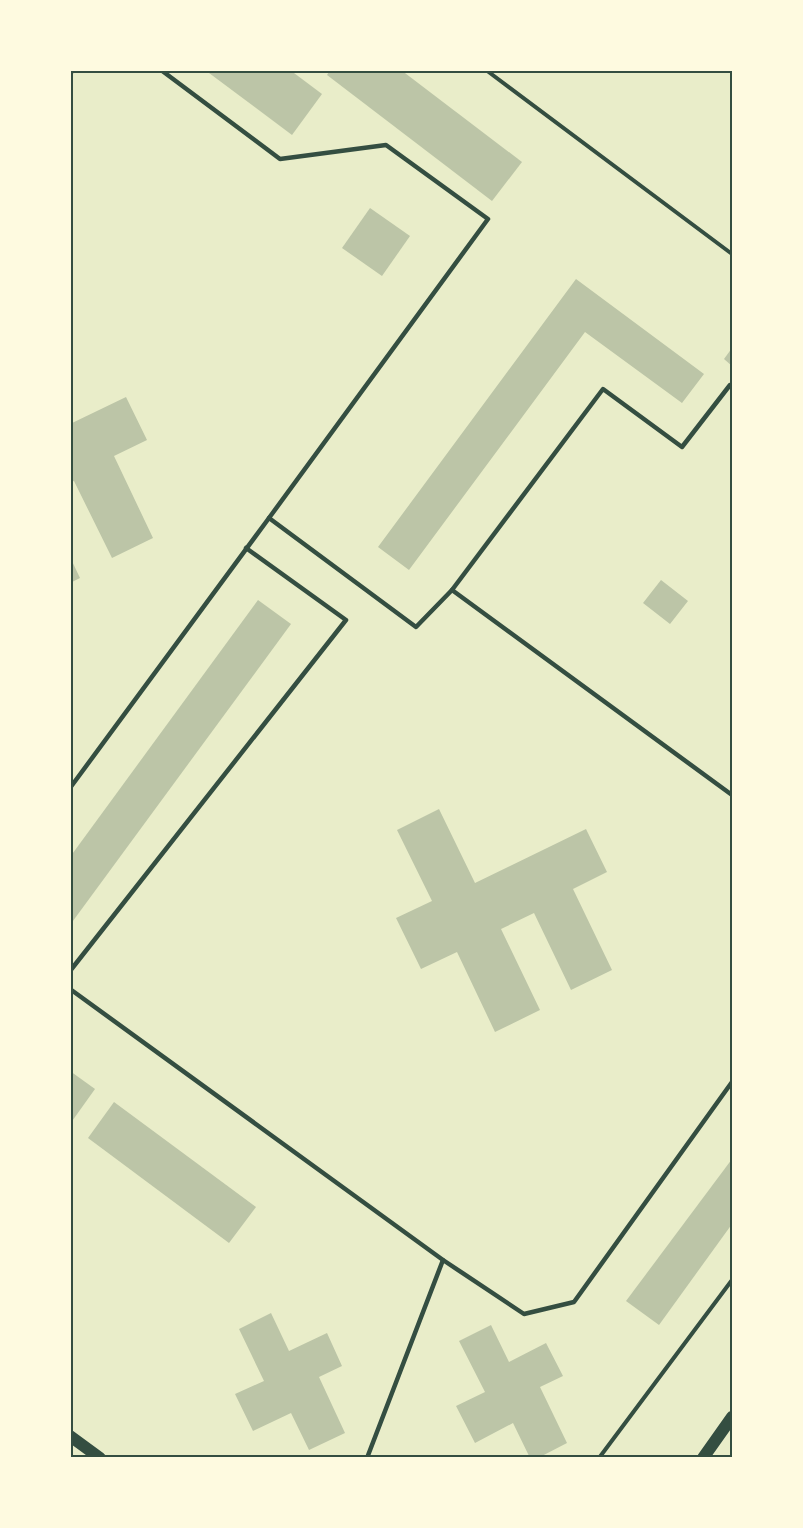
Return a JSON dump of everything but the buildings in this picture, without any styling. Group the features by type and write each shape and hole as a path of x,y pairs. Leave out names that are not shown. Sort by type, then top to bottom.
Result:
{"main road":[{"path":"703,1458 732,1417"},
{"path":"70,1436 100,1458"}],"lane":[{"path":"70,788 488,219 386,145 280,159 161,70"},
{"path":"269,518 416,627 452,590 603,389 682,447 730,385 732,386"},
{"path":"70,971 346,620 246,548"},
{"path":"452,590 732,795"},
{"path":"70,989 443,1260 524,1314 574,1302 732,1082"},
{"path":"367,1458 443,1260"}],"path":[{"path":"486,70 732,254"},
{"path":"599,1458 732,1280"}]}
